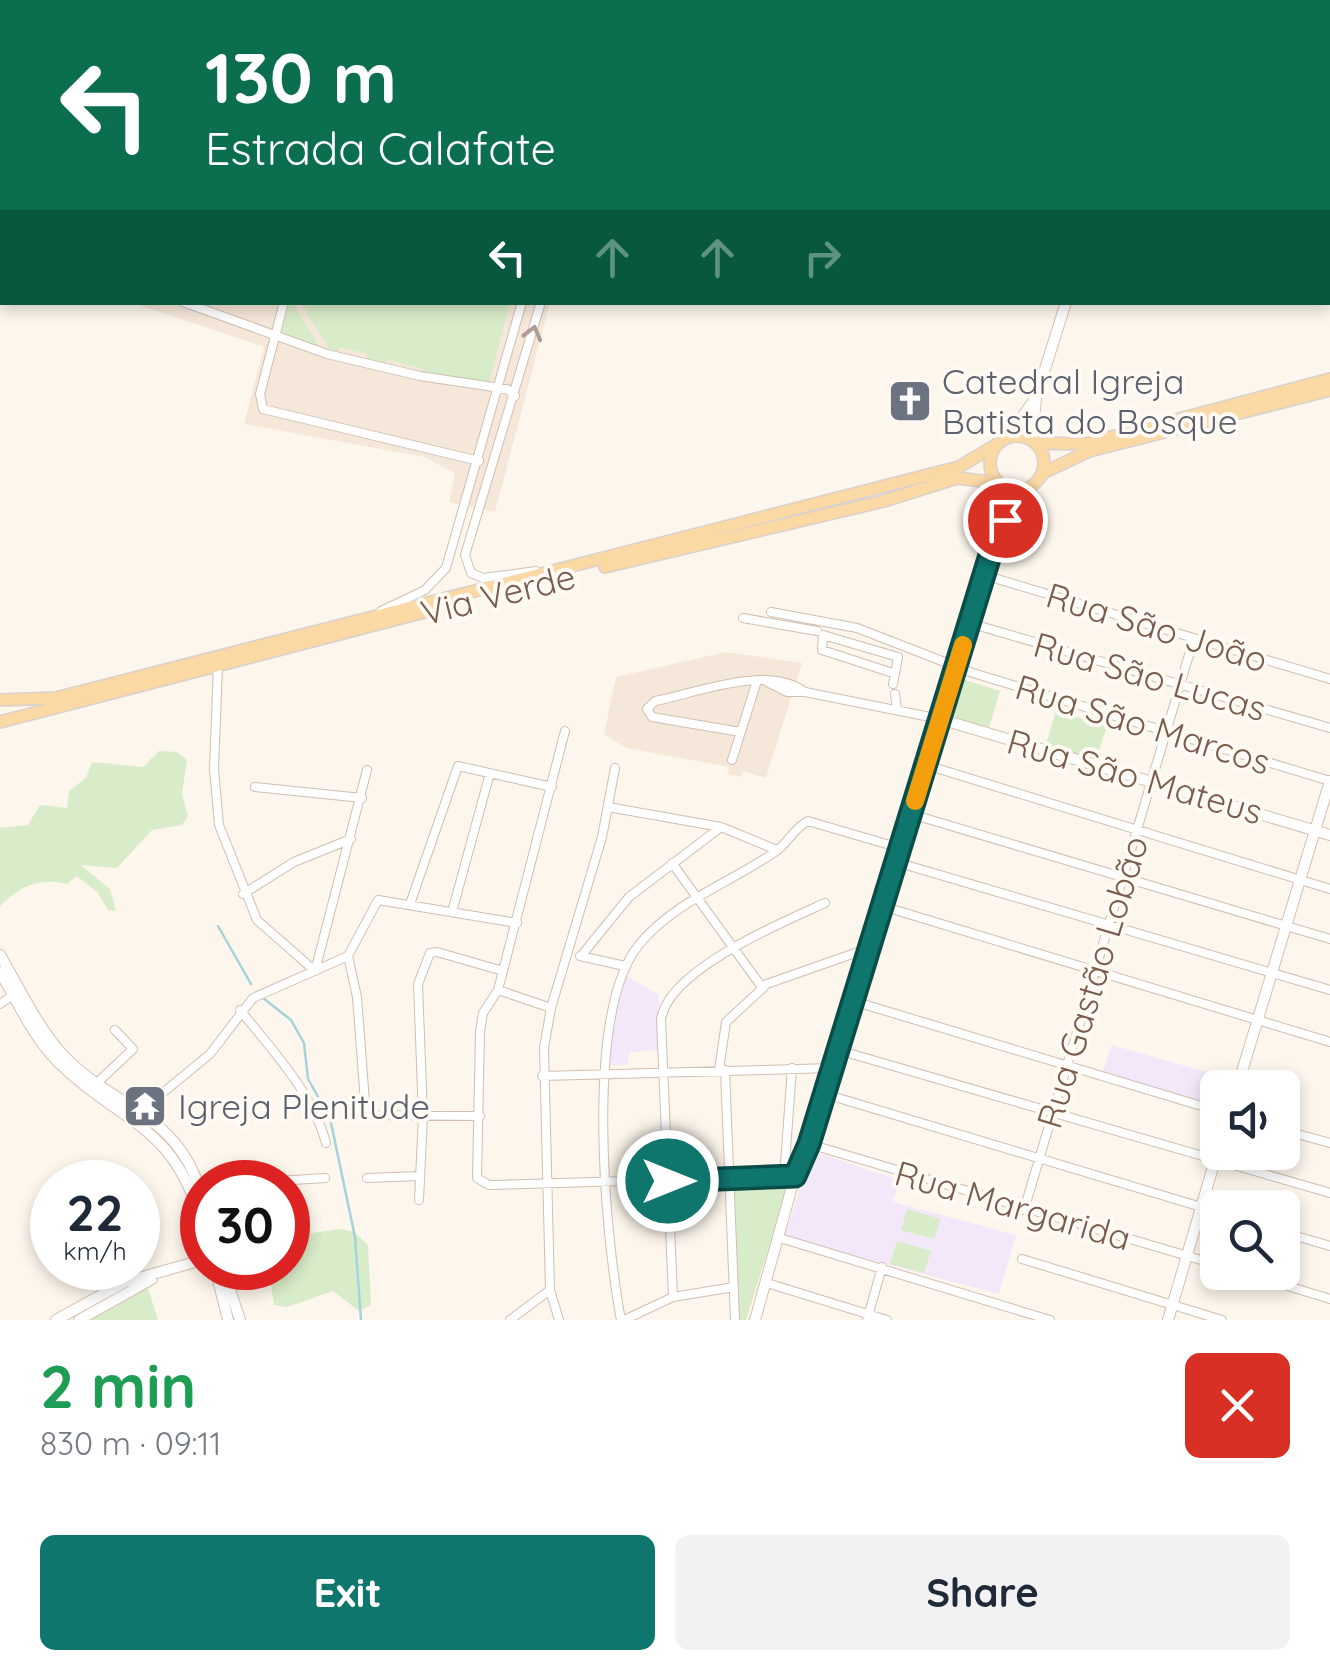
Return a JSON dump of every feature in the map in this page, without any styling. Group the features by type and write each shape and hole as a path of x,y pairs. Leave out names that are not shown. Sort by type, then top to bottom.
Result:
{"main road":[{"path":"1330,379 1087,447 1042,473 1025,490 999,484 991,458 1002,441 1020,436 1034,442 1087,447 1330,390"},
{"name":"Via Verde","path":"0,700 46,700 562,570 959,467 1002,441"},
{"path":"1034,442 1044,457 1042,473"},
{"name":"Via Verde","path":"0,722 884,501 956,478 999,484"}],"street":[{"path":"191,305 275,338 400,372 507,389 516,396"},
{"path":"283,305 260,394 263,409 480,462"},
{"path":"368,618 425,590 438,580 449,561 521,305"},
{"path":"449,561 465,562 472,526 516,396 540,305"},
{"path":"1034,442 1036,398 1065,305"},
{"path":"1002,441 1036,398"},
{"path":"482,451 487,459 496,460"},
{"path":"789,1177 809,1144 995,539 999,484"},
{"path":"995,539 1025,490"},
{"path":"460,523 472,526"},
{"name":"Via Verde","path":"465,562 471,573 483,578 562,570"},
{"name":"Rua São João","path":"984,575 1330,679"},
{"name":"Rua São Marcos","path":"771,612 858,628 956,666 1330,781"},
{"path":"743,618 828,636 894,656 898,660 892,673 897,710"},
{"name":"Rua São Lucas","path":"969,623 1330,728"},
{"path":"819,635 822,650 892,673"},
{"name":"Rua Gastão Lobão","path":"1024,1210 1194,638"},
{"path":"218,666 214,802 243,894 256,920 315,971"},
{"path":"741,732 652,717 647,709 654,702 762,682 790,683 806,692 940,719"},
{"path":"732,760 762,682"},
{"name":"Rua São Mateus","path":"940,719 1330,834"},
{"path":"565,731 498,990 483,1013 477,1166 482,1184 608,1185 789,1177"},
{"path":"926,765 1330,889"},
{"path":"410,904 458,766 552,787"},
{"path":"559,1320 550,1290 542,1076 551,1008 571,954 615,768"},
{"path":"315,971 367,770"},
{"path":"452,912 490,773"},
{"path":"1242,1070 1330,781"},
{"path":"255,788 362,798"},
{"path":"608,807 721,827 777,850"},
{"path":"911,814 1330,939"},
{"path":"734,1288 673,1296 622,1320 608,1185 605,1072 608,1023 624,966 640,944 696,898 777,850 808,821 900,848"},
{"path":"581,956 630,897 721,827"},
{"path":"243,894 294,862 351,839"},
{"path":"896,862 1330,990"},
{"path":"672,863 764,987"},
{"path":"142,1110 198,1066 253,998 348,956 378,900 517,923"},
{"path":"673,1296 661,1020 666,1002 735,947 825,903"},
{"path":"882,906 1330,1042"},
{"path":"420,1200 423,1116 418,984 430,952 444,952 503,971"},
{"path":"735,1320 722,1070 726,1022 764,987 858,952 868,953"},
{"path":"571,954 624,966"},
{"path":"0,955 58,1049 98,1082 142,1110 186,1160"},
{"path":"348,956 355,979 369,1116 480,1116"},
{"path":"0,972 56,1060 136,1119 180,1170"},
{"path":"498,990 551,1008"},
{"path":"0,1004 13,995"},
{"path":"853,1001 1200,1106"},
{"path":"240,1010 284,1064 322,1126 326,1143"},
{"path":"98,1082 133,1049 115,1030"},
{"path":"838,1050 1200,1151"},
{"path":"755,1320 780,1238 789,1177 792,1068"},
{"path":"542,1076 832,1068"},
{"path":"825,1094 1200,1207 1168,1320"},
{"path":"1300,1135 1330,1143"},
{"name":"Rua Margarida","path":"809,1144 1200,1260"},
{"path":"1260,1170 1330,1194"},
{"path":"367,1178 420,1176"},
{"path":"310,1179 325,1178"},
{"path":"1300,1237 1330,1246"},
{"path":"780,1238 1050,1320"},
{"path":"1022,1259 1222,1320"},
{"path":"868,1317 882,1267"},
{"path":"56,1320 125,1282 180,1268"},
{"path":"79,1320 138,1285 180,1271"},
{"path":"767,1283 887,1320"},
{"path":"223,1290 228,1320"},
{"path":"228,1290 240,1320"},
{"path":"510,1320 550,1290"},
{"path":"1300,1290 1330,1299"}],"shaded area":[{"path":"139,305 549,305 495,512 449,502 455,473 424,457 244,424 264,347"},
{"path":"726,652 802,663 766,778 743,771 741,777 728,774 729,767 626,748 604,734 616,677"},
{"path":"627,976 659,995 659,1050 629,1052 628,1065 607,1065 611,1020"},
{"path":"1112,1045 1200,1070 1200,1102 1102,1073"},
{"path":"813,1151 899,1180 893,1202 1016,1235 999,1294 784,1237"}],"green space":[{"path":"288,305 294,305 319,346 281,335"},
{"path":"302,305 509,305 488,386 423,374 423,369 387,359 385,364 340,347 338,351 329,349"},
{"path":"962,679 1000,691 989,728 951,717"},
{"path":"1056,711 1107,726 1096,760 1046,745"},
{"path":"159,751 177,752 187,760 182,794 188,816 182,825 152,830 117,868 81,865 110,889 116,911 108,910 98,893 77,876 67,884 30,885 0,906 0,828 28,825 40,805 67,808 69,791 86,778 92,762 143,767"},
{"path":"789,1183 746,1320 736,1320 731,1187"},
{"path":"907,1209 941,1219 934,1239 901,1230"},
{"path":"341,1229 354,1232 368,1245 371,1305 359,1311 333,1291 287,1307 274,1305 272,1290 310,1290 310,1233"},
{"path":"897,1241 931,1251 924,1273 890,1264"},
{"path":"138,1290 149,1290 158,1320 83,1320"}],"waterway":[{"path":"218,926 251,984"},
{"path":"263,998 291,1020 304,1043 308,1079 330,1118 355,1237 361,1320"}],"slow traffic":[{"path":"915,801 963,645"}],"place":[{"name":"Catedral Igreja Batista do Bosque","path":"910,401"},
{"name":"Igreja Plenitude","path":"145,1106"}],"route":[{"path":"668,1181 795,1176 809,1144 995,539 1005,520"}]}
